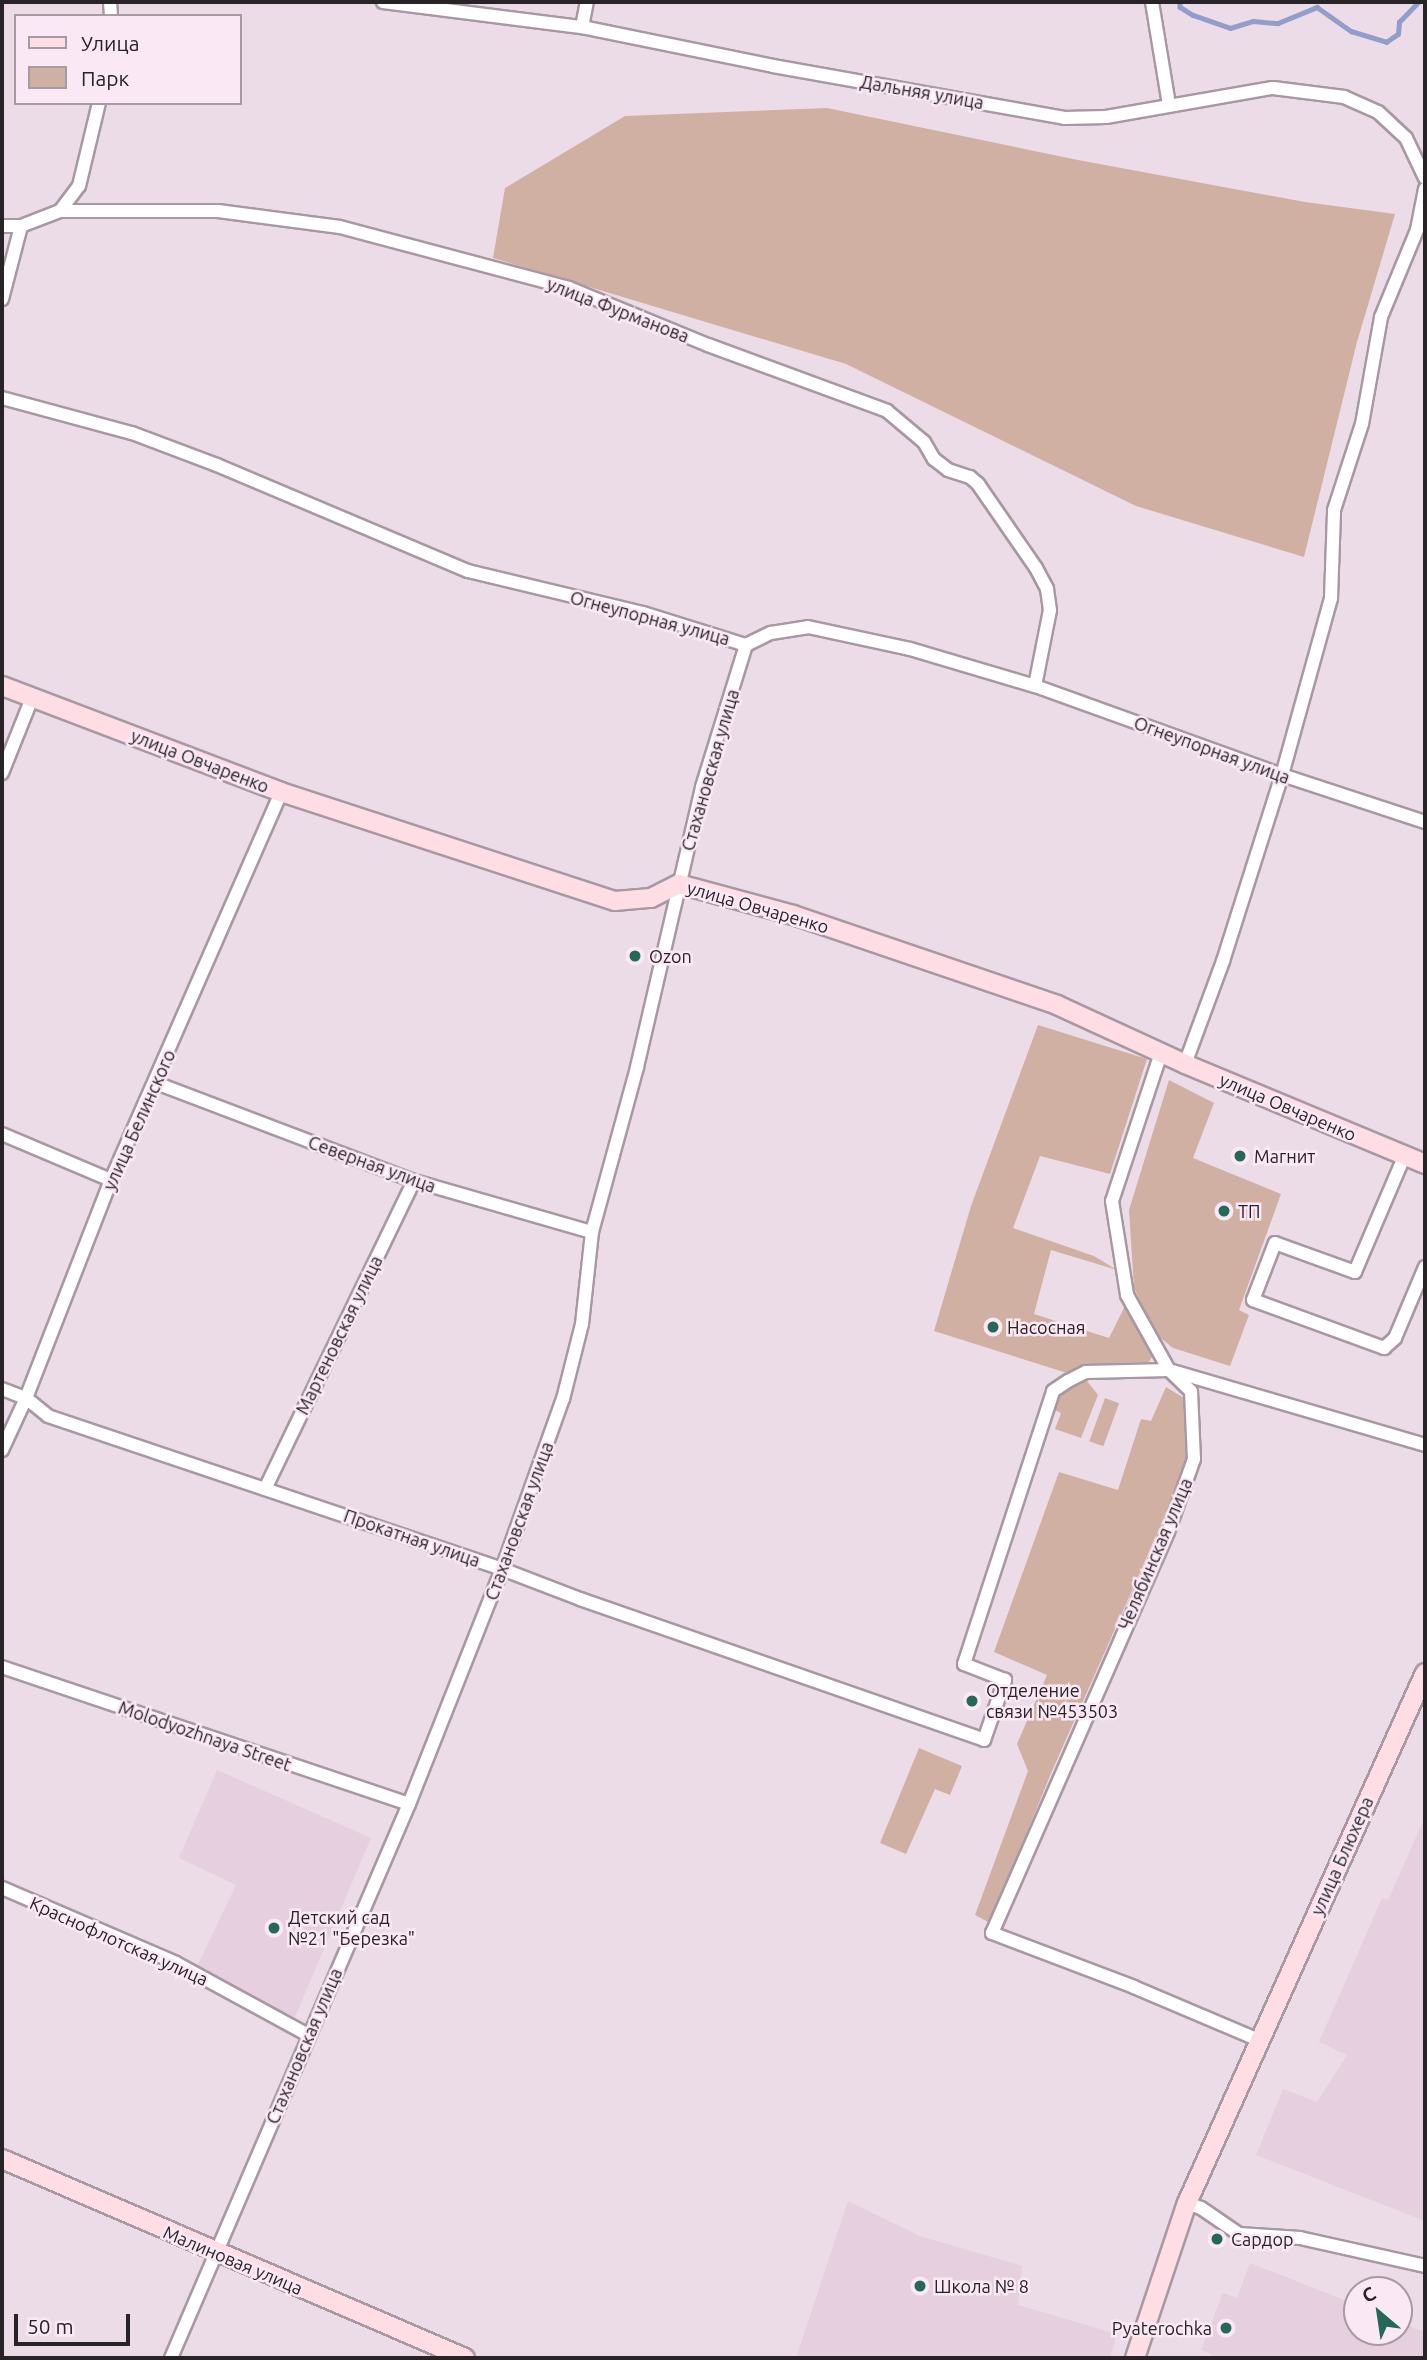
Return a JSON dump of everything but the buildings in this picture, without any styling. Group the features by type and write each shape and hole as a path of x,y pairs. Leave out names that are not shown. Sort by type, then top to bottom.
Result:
{"street":[{"name":"Дальняя улица","path":"383,2 582,27 773,66 1065,118 1106,117 1273,88 1344,97 1378,112 1406,138 1425,178"},
{"path":"582,27 587,2"},
{"path":"1153,2 1169,105"},
{"path":"60,211 79,186 99,105"},
{"path":"1185,1064 1223,961 1282,775 1331,598 1334,510 1362,424 1381,317 1417,230 1425,189"},
{"name":"улица Фурманова","path":"2,226 21,226 60,211 218,211 340,227 569,288 708,345 887,411 925,442 934,458 948,470 970,477 978,484 1036,568 1046,589 1050,610 1035,686"},
{"path":"2,299 21,226"},
{"name":"Огнеупорная улица","path":"2,398 132,433 468,572 643,613 746,645 771,632 808,627 910,649 1035,686 1282,775 1425,822"},
{"name":"Стахановская улица","path":"171,2358 409,1804 502,1569 566,1387 582,1324 592,1232 637,1067 702,787 746,645"},
{"name":"улица Овчаренко","path":"2,686 281,792 615,901 651,898 679,884 793,915 1057,1005 1185,1064 1425,1164"},
{"path":"2,773 33,698"},
{"name":"улица Белинского","path":"2,1450 26,1398 111,1180 156,1083 281,792"},
{"name":"Челябинская улица","path":"1161,1053 1112,1201 1127,1296 1169,1370 1191,1391 1194,1460 1168,1532 992,1933 1134,1987 1259,2040"},
{"name":"Северная улица","path":"156,1083 414,1181 592,1232"},
{"path":"2,1134 111,1180"},
{"path":"1404,1157 1354,1272 1275,1243 1253,1300 1384,1348 1395,1338 1425,1267"},
{"name":"Мартеновская улица","path":"265,1489 414,1181"},
{"path":"1169,1370 1425,1445"},
{"name":"Прокатная улица","path":"2,1389 26,1398 48,1416 502,1569 605,1608 984,1740 1005,1681 964,1664 1053,1391 1086,1372 1169,1370"},
{"name":"Molodyozhnaya Street","path":"2,1667 409,1804"},
{"name":"улица Блюхера","path":"1135,2358 1187,2203 1425,1672"},
{"name":"Краснофлотская улица","path":"2,1888 176,1963 309,2035"},
{"name":"Малиновая улица","path":"2,2159 465,2358"},
{"path":"1187,2203 1202,2208 1238,2234 1300,2238 1425,2266"}],"shaded area":[{"name":"Детский сад №21 \"Березка\"","path":"217,1770 371,1838 295,2017 195,1971 236,1885 179,1858"},
{"path":"1425,1817 1425,2221 1256,2155 1283,2089 1317,2102 1347,2055 1319,2042 1382,1898 1388,1900"},
{"name":"Школа № 8","path":"848,2201 920,2236 1022,2266 1018,2305 1117,2334 1110,2358 796,2358"},
{"path":"1250,2263 1343,2300 1343,2346 1413,2346 1413,2327 1425,2332 1425,2358 1209,2358 1211,2354 1201,2350 1223,2293 1237,2298"}],"green space":[{"path":"827,108 1078,160 1305,202 1395,214 1357,342 1304,557 1136,506 846,364 493,258 505,188 625,116"},
{"path":"1038,1025 1147,1059 1110,1174 1040,1156 1013,1228 1094,1256 1117,1270 1051,1250 1034,1314 1109,1338 1126,1304 1153,1355 1149,1362 1087,1365 1067,1373 934,1331 971,1206"},
{"path":"1169,1080 1214,1103 1193,1158 1281,1194 1239,1310 1249,1315 1230,1366 1173,1348 1157,1335 1134,1288 1129,1210"},
{"path":"1087,1381 1098,1395 1081,1438 1055,1429 1061,1413 1052,1409 1055,1401 1070,1388"},
{"path":"1166,1387 1187,1400 1189,1462 1052,1771 990,1923 975,1915 1028,1771 1017,1744 1047,1675 994,1652 1059,1472 1118,1490 1141,1419 1151,1421"},
{"path":"1105,1398 1119,1403 1103,1446 1089,1441"},
{"path":"919,1748 962,1766 950,1795 935,1789 906,1854 880,1843"}],"waterway":[{"path":"1180,2 1180,7 1193,15 1230,28 1253,21 1278,23 1317,7 1351,31 1386,42 1398,34 1399,22 1418,2"}],"place":[{"name":"Ozon","path":"635,956"},
{"name":"Магнит","path":"1240,1156"},
{"name":"ТП","path":"1224,1211"},
{"name":"Насосная","path":"993,1327"},
{"name":"Отделение связи №453503","path":"972,1701"},
{"name":"Детский сад №21 \"Березка\"","path":"274,1928"},
{"name":"Сардор","path":"1217,2239"},
{"name":"Школа № 8","path":"920,2286"},
{"name":"Pyaterochka","path":"1226,2328"}]}
